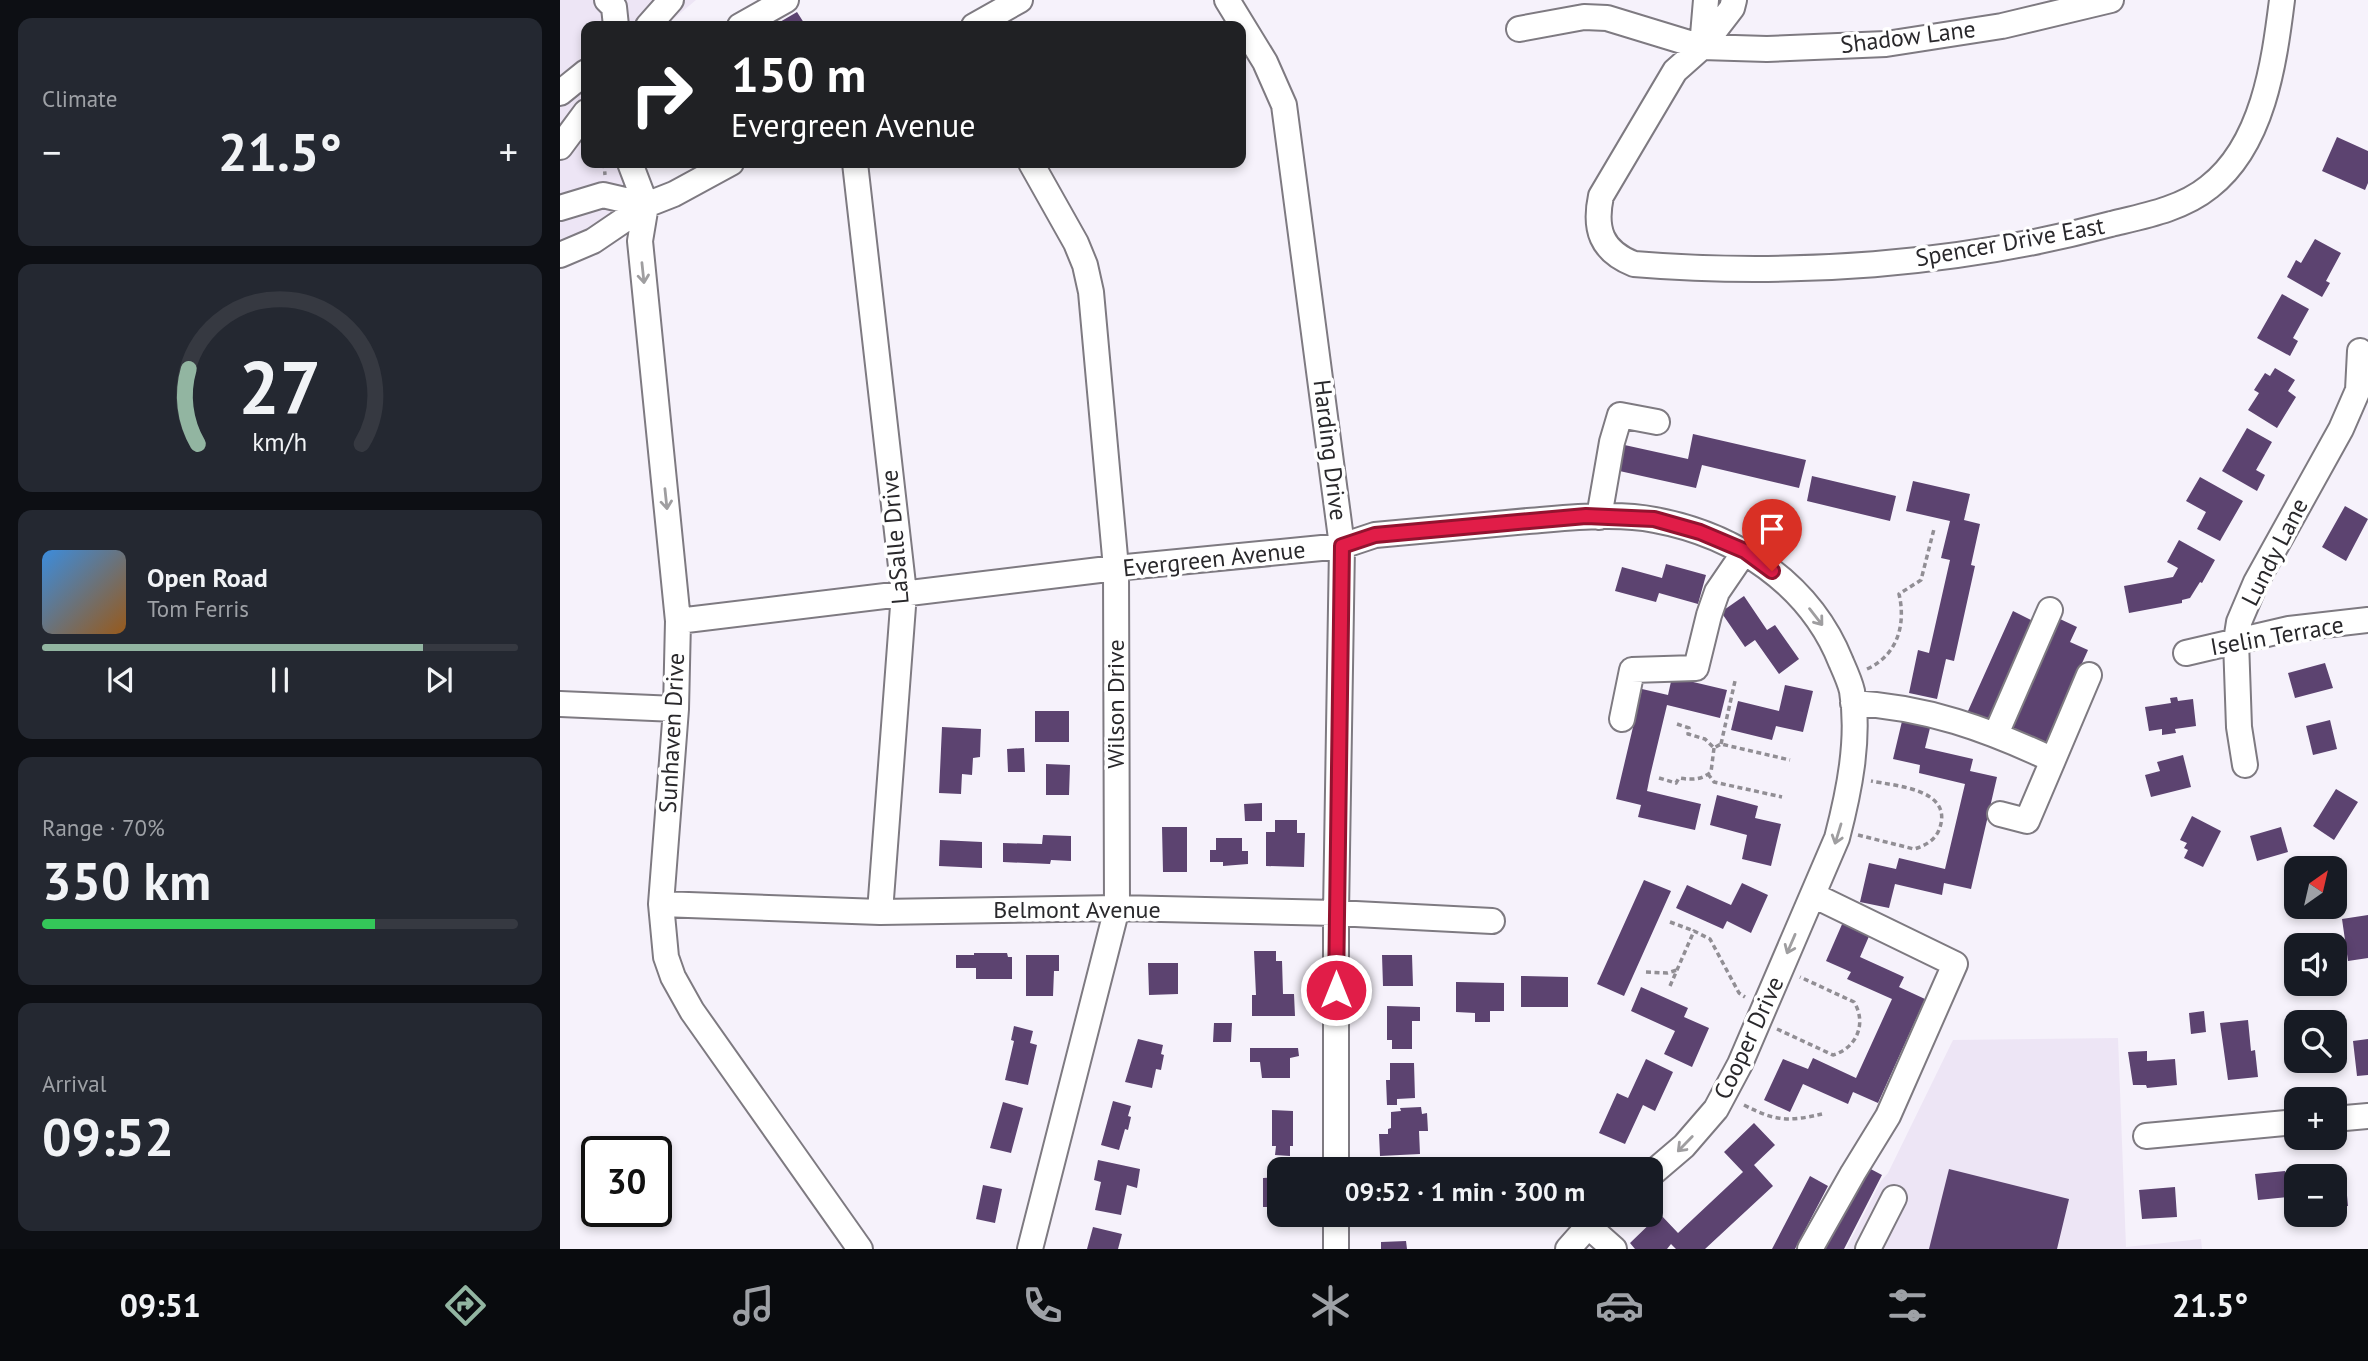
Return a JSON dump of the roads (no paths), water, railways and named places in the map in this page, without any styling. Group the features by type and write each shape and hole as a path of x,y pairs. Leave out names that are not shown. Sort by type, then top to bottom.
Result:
{"street":[{"path":"607,0 614,7 615,21"},
{"path":"652,21 671,0"},
{"path":"749,21 786,0"},
{"path":"983,21 1020,0"},
{"name":"Harding Drive","path":"1227,0 1240,21"},
{"path":"1702,47 1706,0"},
{"path":"1702,47 1732,8 1734,0"},
{"name":"Shadow Lane","path":"1519,29 1584,17 1607,18 1702,47 1767,49 1886,44 2002,26 2111,0"},
{"name":"Spencer Drive East","path":"1702,47 1675,71 1601,196 1598,214 1600,231 1605,245 1618,258 1634,264 1750,271 1940,259 2060,238 2181,204 2209,187 2236,160 2253,129 2266,88 2278,34 2282,0"},
{"name":"Harding Drive","path":"1246,31 1265,62 1284,104 1342,546 1336,913 1336,1157"},
{"path":"560,93 581,76"},
{"path":"560,147 581,119"},
{"path":"632,168 646,205"},
{"path":"560,255 593,241 646,205 674,194 722,168"},
{"name":"LaSalle Drive","path":"856,168 904,593 880,912"},
{"name":"Wilson Drive","path":"1030,1249 1117,908 1116,568 1091,292 1086,265 1076,243 1034,168"},
{"path":"560,208 603,195 646,205"},
{"name":"Sunhaven Drive","path":"646,205 640,241 678,621 676,709 661,904 666,957 673,977 692,1011 860,1249"},
{"name":"Lundy Lane","path":"2245,765 2239,727 2236,641 2239,622 2256,582 2341,429 2358,390 2360,351"},
{"path":"1599,517 1612,442 1620,415 1657,422"},
{"name":"Evergreen Avenue","path":"678,621 1116,568 1342,546 1375,535 1599,517 1654,519 1700,532 1745,551 1802,599 1830,635 1852,690 1854,742 1847,800 1837,838 1815,888"},
{"path":"1622,719 1632,670 1696,668 1717,592 1745,551"},
{"path":"1996,734 2050,610"},
{"name":"Iselin Terrace","path":"2186,653 2288,629 2368,620"},
{"path":"2000,814 2027,821 2089,675"},
{"path":"1853,703 1884,705 1937,715 1996,734 2053,761"},
{"path":"560,705 676,709"},
{"path":"1810,1249 1888,1116 1955,964 1815,888"},
{"name":"Cooper Drive","path":"1663,1164 1684,1146 1716,1108 1740,1065 1815,888"},
{"name":"Belmont Avenue","path":"661,904 880,912 1117,908 1492,920"},
{"path":"2347,1118 2368,1116"},
{"path":"2146,1136 2284,1123"},
{"path":"1868,1249 1894,1198"},
{"path":"1336,1227 1336,1249"},
{"path":"1568,1249 1588,1227"},
{"path":"1599,1227 1614,1249"}]}
